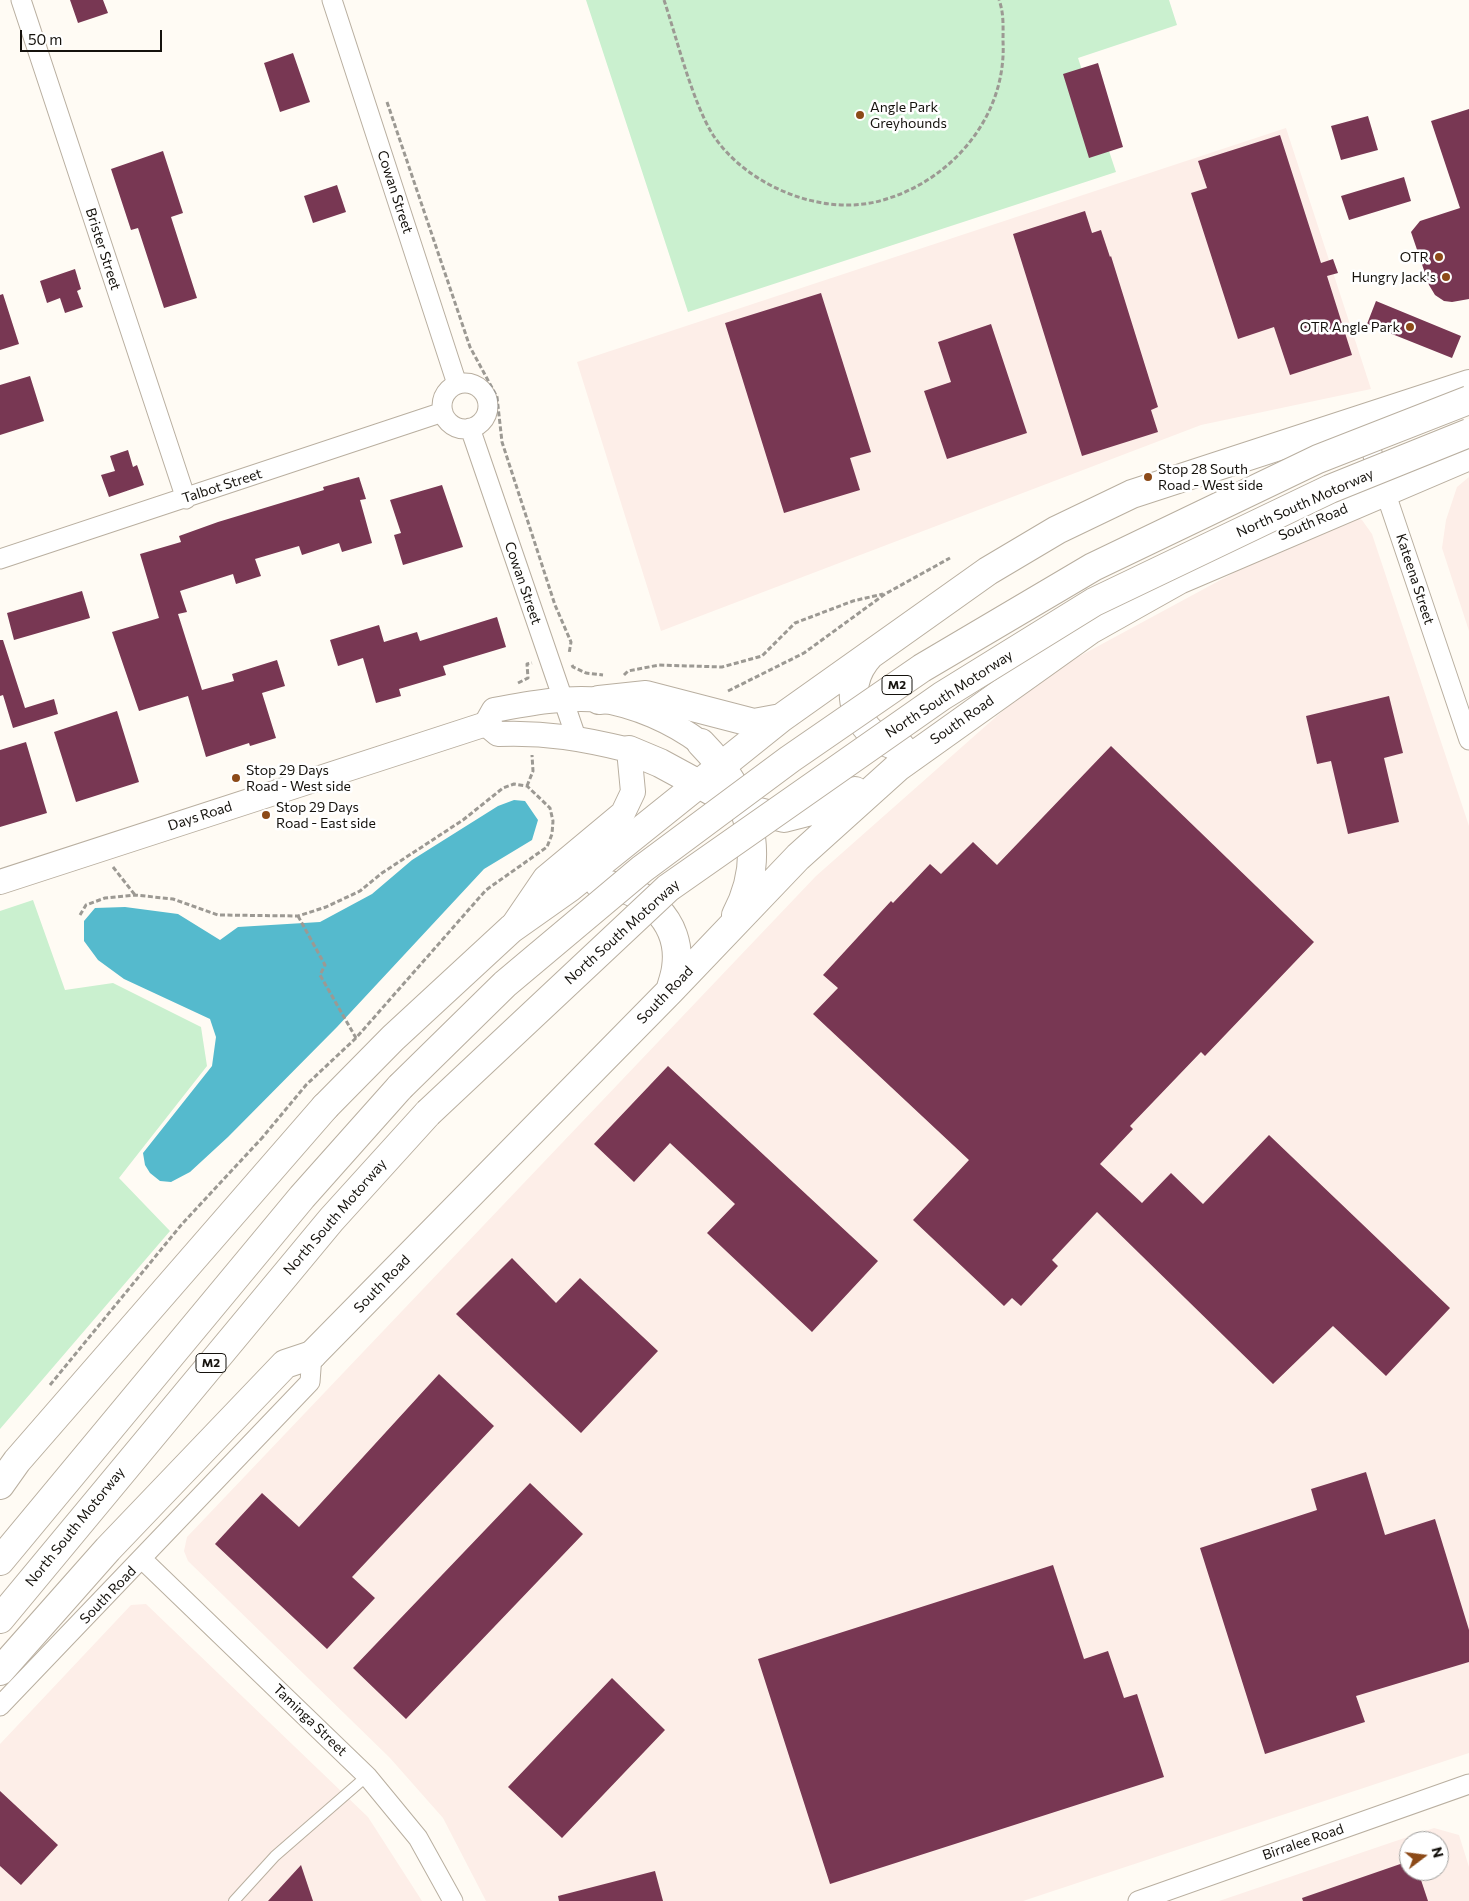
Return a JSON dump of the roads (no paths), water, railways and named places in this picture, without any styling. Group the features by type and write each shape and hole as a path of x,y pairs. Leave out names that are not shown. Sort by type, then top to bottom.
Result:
{"highway":[{"path":"0,1485 30,1446 325,1107 393,1038 511,928 569,888 780,718 988,571 1057,530 1132,494 1469,384"},
{"name":"M2","path":"0,1561 302,1197 400,1087 505,984 642,868 790,759 922,668 1092,567 1318,459 1469,400"},
{"name":"North South Motorway","path":"0,1619 331,1220 428,1113 668,888 942,696 1094,602 1330,489 1469,433"},
{"name":"South Road","path":"312,1355 670,991 798,857 898,767 1090,630 1179,580 1315,520 1387,493 1469,456"},
{"path":"874,650 862,663 854,680 853,698 858,715 868,730 882,742 900,747 918,746 932,742"},
{"path":"600,700 646,695 754,723 780,718"},
{"path":"670,991 729,927 740,908 749,878 753,841 743,808 722,765 701,744"},
{"path":"629,750 660,763 743,808 784,818 803,815 823,808 898,767"},
{"path":"569,888 601,883 626,887 649,900 666,920 675,944 676,968 670,991"},
{"path":"0,1671 108,1549 285,1364 312,1355"}],"street":[{"name":"Brister Street","path":"21,0 186,499"},
{"name":"Cowan Street","path":"332,0 457,384"},
{"path":"464,383 478,387 487,399 488,406 483,420 470,428 464,429 451,424 443,412 446,393 457,384 464,383"},
{"name":"Talbot Street","path":"0,559 186,499 443,412"},
{"name":"Kateena Street","path":"1361,419 1469,740"},
{"name":"Cowan Street","path":"470,428 576,737"},
{"name":"Days Road","path":"0,882 486,724 494,710 563,701 600,700 633,708 664,721 701,744"},
{"path":"486,724 498,734 534,733 576,737 629,750 633,792 623,813 545,878 511,928"},
{"name":"South Road","path":"0,1706 310,1382 312,1355"},
{"name":"Taminga Street","path":"142,1559 367,1776 418,1838 453,1901"},
{"name":"Birralee Road","path":"1138,1901 1469,1784"}],"lane":[{"path":"234,1901 275,1856 367,1776"}],"water":[{"path":"514,800 525,801 538,820 532,840 484,869 337,1027 228,1137 190,1172 171,1182 160,1181 150,1173 145,1165 143,1153 212,1066 216,1037 210,1019 124,979 98,960 84,941 84,921 95,908 125,907 178,914 220,940 238,927 320,922 372,894 412,860 498,806"}],"place":[{"name":"Angle Park Greyhounds","path":"860,115"},
{"name":"OTR","path":"1439,257"},
{"name":"Hungry Jack's","path":"1446,277"},
{"name":"OTR Angle Park","path":"1410,327"},
{"name":"Stop 28 South Road - West side","path":"1148,477"},
{"name":"Stop 29 Days Road - West side","path":"236,778"},
{"name":"Stop 29 Days Road - East side","path":"266,815"}]}
